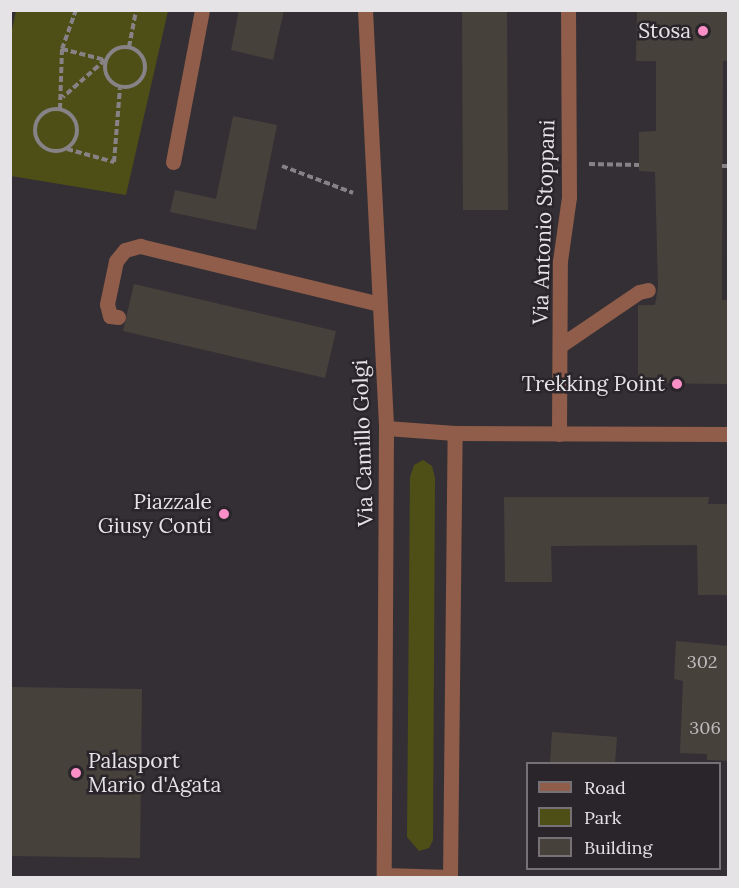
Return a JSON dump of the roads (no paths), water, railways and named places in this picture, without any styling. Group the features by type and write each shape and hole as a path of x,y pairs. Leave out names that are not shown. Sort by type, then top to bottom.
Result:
{"street":[{"path":"173,162 202,10"},
{"name":"Via Camillo Golgi","path":"364,10 386,428 384,876 450,877 455,433"},
{"name":"Via Antonio Stoppani","path":"559,434 560,261 569,197 568,10"},
{"path":"118,317 110,315 107,304 116,261 125,250 140,246 379,304"},
{"path":"561,345 639,292 648,290"},
{"path":"386,428 455,433 729,434"}],"place":[{"name":"Stosa","path":"703,31"},
{"name":"Trekking Point","path":"677,384"},
{"name":"Piazzale Giusy Conti","path":"224,514"},
{"name":"Palasport Mario d'Agata","path":"76,773"}]}
